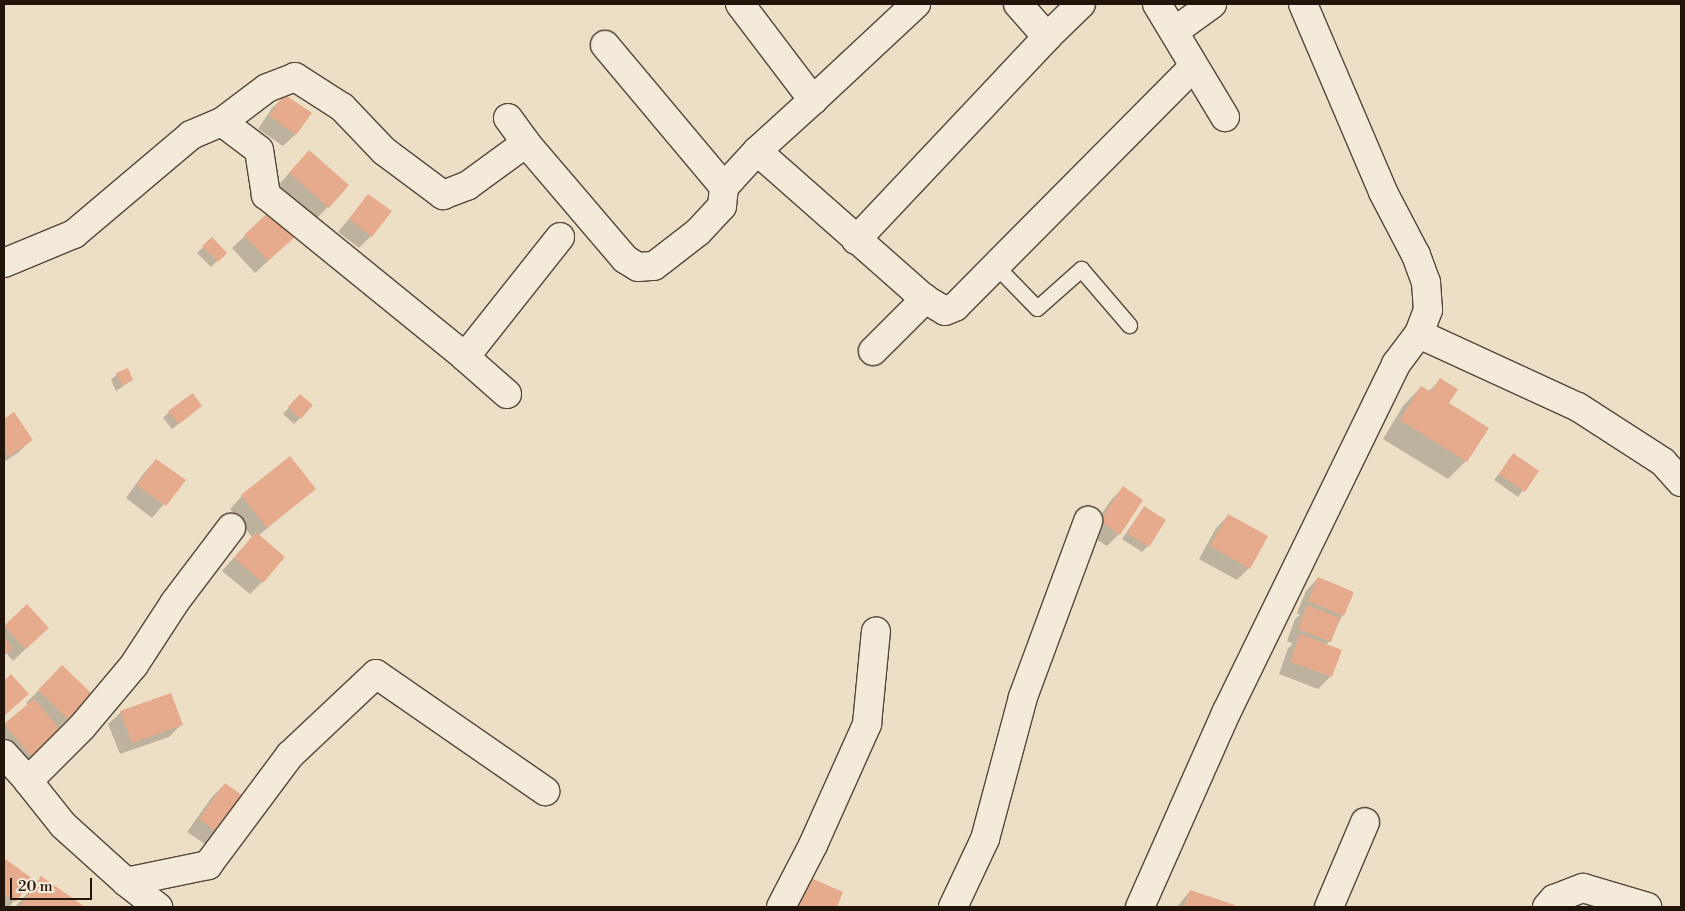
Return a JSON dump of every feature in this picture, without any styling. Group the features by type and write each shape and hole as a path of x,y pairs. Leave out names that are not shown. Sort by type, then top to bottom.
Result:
{"street":[{"path":"740,4 813,100"},
{"path":"1018,4 1047,37"},
{"path":"856,240 1047,37 1082,4"},
{"path":"1157,4 1175,30 1193,67 1224,117"},
{"path":"1175,30 1212,4"},
{"path":"1140,907 1227,711 1396,364 1418,334 1428,310 1426,282 1416,255 1383,192 1303,4"},
{"path":"508,118 526,143 625,259 638,267 654,266 698,232 722,206 724,187 757,151 813,100 905,7"},
{"path":"605,45 724,187"},
{"path":"757,151 925,299 945,311 955,307 1193,67"},
{"path":"4,263 74,234 190,135 222,122 267,88 295,77 342,107 384,151 443,196 467,186 526,143"},
{"path":"222,122 260,150 266,194 465,357 506,394"},
{"path":"465,357 560,237"},
{"path":"873,351 925,299"},
{"path":"1418,334 1578,407 1663,462 1681,482"},
{"path":"953,907 985,839 1023,698 1088,522"},
{"path":"28,781 82,727 134,665 175,602 231,528"},
{"path":"780,907 813,845 867,724 876,631"},
{"path":"126,882 208,866 290,755 376,674 545,791"},
{"path":"4,754 63,825 126,882 158,907"},
{"path":"1330,907 1365,822"},
{"path":"1547,907 1554,899 1584,888 1647,907"}],"lane":[{"path":"995,265 1037,308 1081,269 1129,325"}],"building":[{"path":"284,94 312,113 296,135 269,116"},
{"path":"309,150 349,185 329,208 289,173"},
{"path":"368,194 392,211 372,237 349,219"},
{"path":"271,210 295,237 268,261 244,235"},
{"path":"212,237 227,253 218,262 202,246"},
{"path":"128,368 133,380 122,386 116,373"},
{"path":"1440,378 1458,389 1449,403 1489,428 1467,462 1400,420 1421,386 1431,392"},
{"path":"193,393 202,406 179,424 168,411"},
{"path":"300,394 313,405 301,419 288,407"},
{"path":"14,412 33,440 8,457 4,450 4,419"},
{"path":"1513,453 1539,471 1525,492 1499,474"},
{"path":"290,456 316,489 267,528 241,495"},
{"path":"156,459 186,480 166,506 137,485"},
{"path":"1123,486 1143,500 1120,535 1100,521"},
{"path":"1144,506 1166,520 1149,547 1127,533"},
{"path":"1228,514 1268,536 1250,569 1210,546"},
{"path":"256,532 285,557 263,583 234,558"},
{"path":"1318,577 1354,592 1344,616 1308,601"},
{"path":"27,604 49,628 26,649 4,626"},
{"path":"1307,605 1340,618 1331,642 1298,629"},
{"path":"1300,634 1342,650 1332,677 1290,662"},
{"path":"4,637 13,648 4,655"},
{"path":"62,665 93,695 69,720 38,690"},
{"path":"11,674 29,694 4,716 4,681"},
{"path":"171,693 183,725 132,743 120,711"},
{"path":"34,699 63,733 33,758 4,724"},
{"path":"225,783 250,801 224,837 199,819"},
{"path":"4,858 33,879 16,902 4,894"},
{"path":"41,876 85,907 20,907"},
{"path":"811,878 843,892 837,907 798,907"},
{"path":"1190,890 1235,905 1234,907 1184,907"}]}
